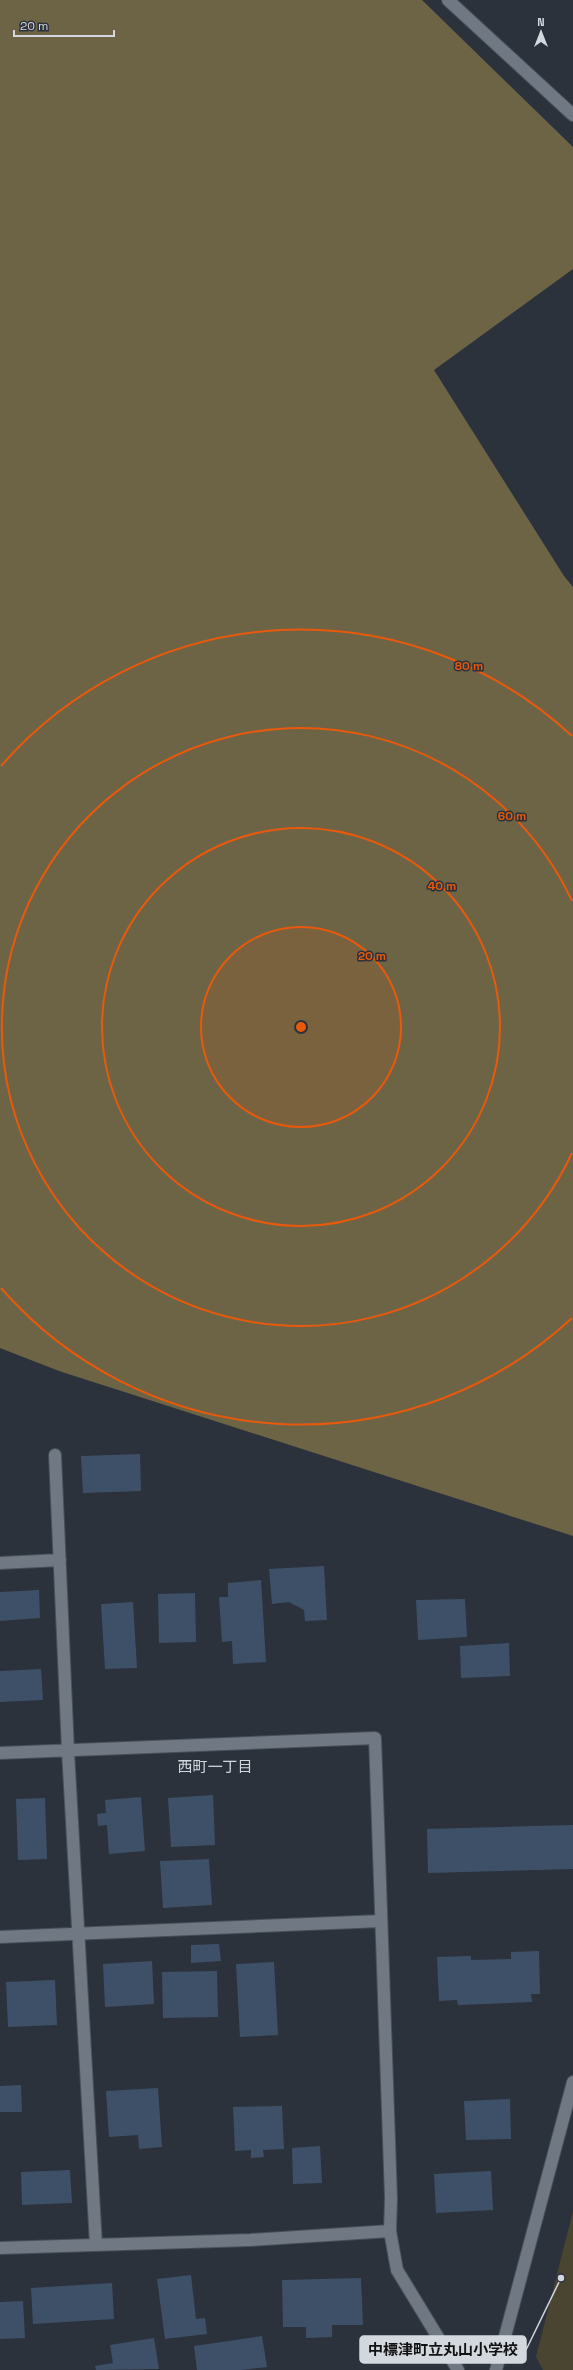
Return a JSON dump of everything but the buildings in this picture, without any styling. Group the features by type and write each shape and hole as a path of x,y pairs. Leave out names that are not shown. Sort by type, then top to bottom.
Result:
{"street":[{"path":"448,0 573,115"},
{"path":"55,1455 77,1934 96,2245"},
{"path":"0,1563 60,1560"},
{"path":"0,1753 375,1738 391,2198 390,2230 397,2270 458,2370"},
{"path":"0,1937 381,1921"},
{"path":"496,2370 573,2082"},
{"path":"0,2248 250,2240 390,2230"}],"shaded area":[{"path":"0,0 422,0 573,147 573,269 434,370 564,576 573,587 573,1536 59,1371 0,1348"},
{"path":"573,2211 573,2370 543,2370 536,2357"}],"place":[{"name":"中標津町立丸山小学校","path":"561,2278"}],"district":[{"name":"西町一丁目","path":"215,1767"}]}
